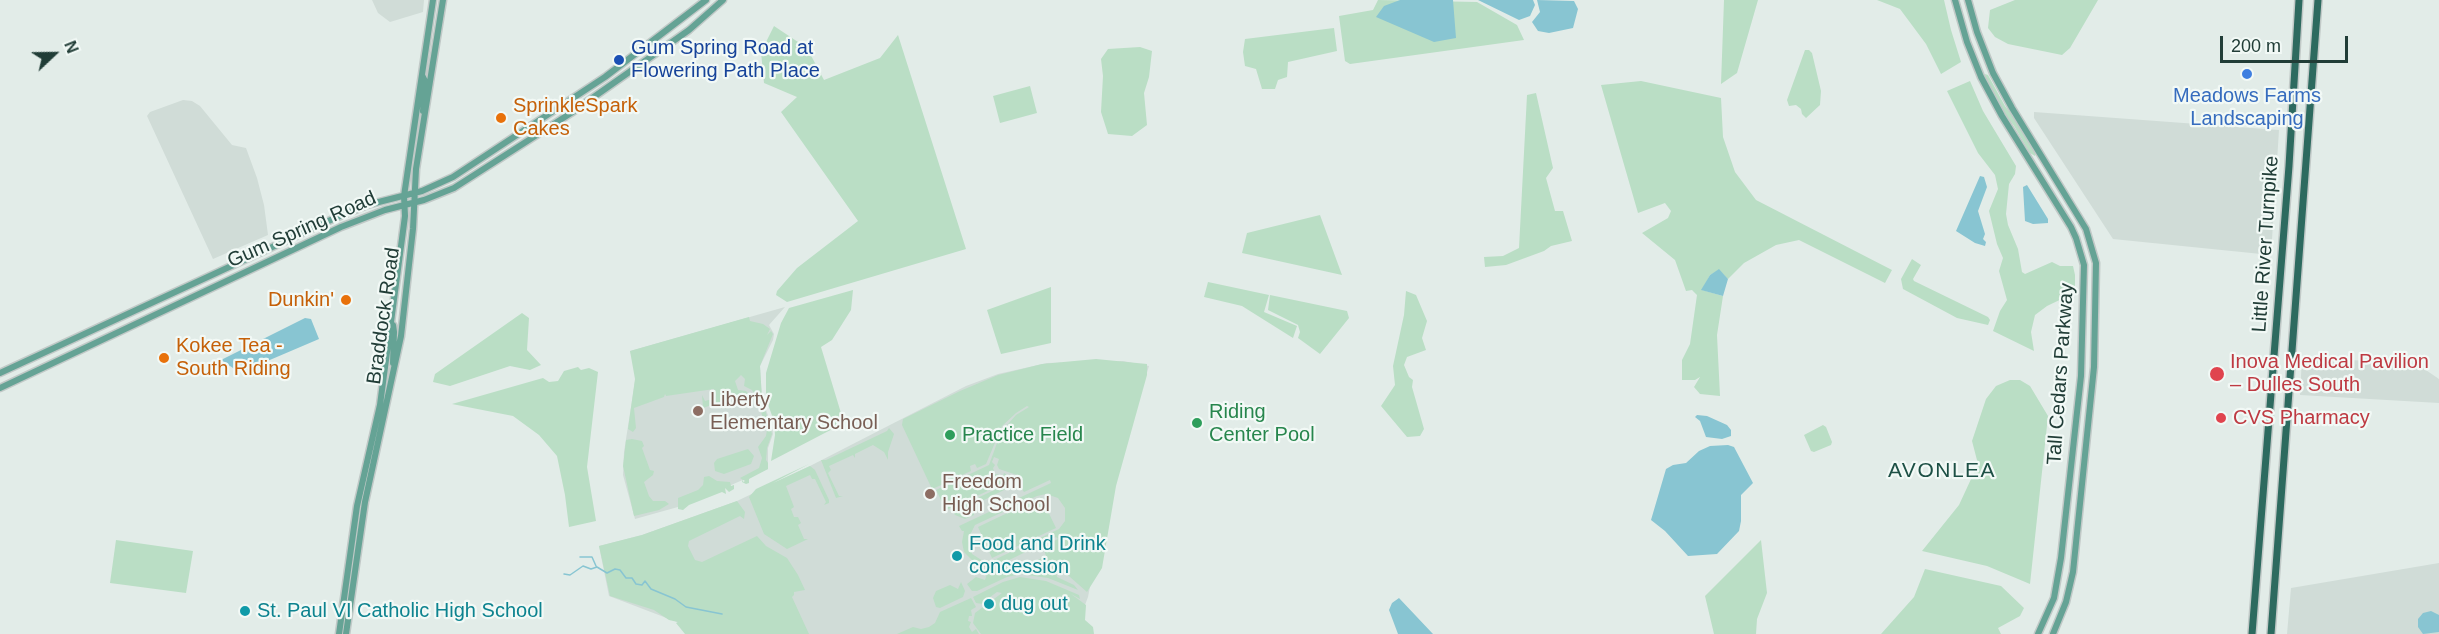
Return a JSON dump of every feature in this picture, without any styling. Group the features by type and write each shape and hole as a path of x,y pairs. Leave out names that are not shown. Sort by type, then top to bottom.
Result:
{"highway":[{"name":"Little River Turnpike","path":"2252,634 2289,166 2299,0"},
{"name":"Little River Turnpike","path":"2271,634 2318,0"}],"main road":[{"name":"Braddock Road","path":"339,634 357,506 379,412 405,205 404,196 433,0"},
{"path":"437,36 434,30 438,0"},
{"name":"Braddock Road","path":"346,634 364,501 392,387 401,336 413,229 413,194 443,0"},
{"name":"Gum Spring Road","path":"0,373 335,218 367,205 413,194 453,177 628,61 706,0"},
{"name":"Gum Spring Road","path":"0,388 341,227 454,188 548,129 689,30 723,0"},
{"name":"Tall Cedars Parkway","path":"1955,0 1967,42 1983,83 2071,227 2084,265 2081,376 2061,558 2054,598 2038,634"},
{"name":"Tall Cedars Parkway","path":"1968,0 1980,41 1993,73 2086,229 2096,263 2094,367 2073,572 2066,602 2053,634"},
{"path":"421,74 424,77 422,105 424,114"},
{"path":"391,323 394,332 392,387"}],"shaded area":[{"path":"372,0 424,0 423,12 390,22 378,13"},
{"path":"183,100 192,101 200,106 232,145 246,148 264,205 268,235 213,259 147,116 150,112"},
{"path":"2034,112 2279,130 2271,255 2113,239 2034,118"},
{"name":"Liberty Elementary School","path":"785,307 769,325 774,334 773,340 760,366 762,399 773,434 768,448 768,469 685,505 635,519 623,475 624,452 635,381 635,367 630,351"},
{"path":"2302,357 2417,364 2439,379 2439,403 2300,395"},
{"name":"Freedom High School","path":"1123,361 1149,366 1104,513 1088,597 1074,634 794,634 681,627 677,622 609,596 599,546 642,535 737,501 966,386 998,374 1047,363"},
{"path":"2439,563 2439,634 2287,634 2291,588"}],"green space":[{"path":"1378,0 1477,2 1517,25 1524,40 1350,64 1345,61 1339,16 1373,10"},
{"path":"1724,0 1758,0 1737,73 1721,84"},
{"path":"1877,0 1944,0 1961,62 1941,74 1926,44 1900,9"},
{"path":"2015,0 2098,0 2070,48 2062,55 2008,44 1995,37 1988,28 1990,10"},
{"path":"774,26 807,48 824,80 880,58 898,35 966,249 787,302 776,295 797,268 858,221 781,112 797,97 764,83 761,52"},
{"path":"1334,28 1337,51 1288,62 1287,77 1278,80 1275,89 1262,89 1256,69 1245,66 1243,52 1245,39"},
{"path":"1140,47 1152,51 1149,77 1144,93 1147,125 1132,136 1108,134 1101,112 1103,76 1101,59 1108,49"},
{"path":"1805,50 1812,53 1821,91 1820,105 1806,118 1801,109 1796,105 1789,106 1787,100"},
{"path":"1985,74 1988,75 2005,106 2019,124 2036,152 2035,156 2030,153 1998,105 1986,82"},
{"path":"1641,81 1721,98 1723,137 1735,172 1756,200 1892,270 1885,283 1799,240 1776,245 1744,263 1728,279 1719,270 1710,275 1702,290 1723,296 1717,335 1720,396 1700,394 1694,387 1700,377 1695,380 1682,380 1682,360 1690,344 1697,295 1692,290 1686,291 1675,260 1642,233 1668,218 1671,211 1665,203 1638,213 1601,85"},
{"path":"1970,81 1983,111 2016,166 2015,174 2009,184 2006,214 2018,249 2022,272 2025,274 2052,262 2060,266 2073,266 2075,286 2070,295 2047,306 2035,315 2031,332 2034,351 1993,331 2000,311 2007,300 1999,271 2003,258 1989,211 1998,189 1995,175 1978,153 1947,91"},
{"path":"1030,86 1037,113 1000,123 993,96"},
{"path":"1536,93 1553,168 1546,178 1555,211 1563,211 1572,241 1551,246 1544,251 1506,265 1485,267 1484,257 1503,256 1519,248 1527,95"},
{"path":"1320,215 1342,275 1242,253 1247,233"},
{"path":"1912,259 1921,265 1914,281 1988,317 1990,320 1988,325 1957,318 1903,289 1901,279"},
{"path":"1208,282 1269,295 1264,312 1297,326 1293,338 1242,306 1204,297"},
{"path":"1051,287 1051,343 1001,354 987,310"},
{"path":"853,290 851,310 832,340 821,347 844,423 771,461 775,435 774,421 766,399 766,373 781,323 789,308"},
{"path":"1406,291 1416,295 1427,321 1422,338 1426,350 1407,357 1404,365 1409,377 1413,380 1412,387 1424,429 1420,436 1407,437 1381,406 1395,385 1393,366 1404,315"},
{"path":"1270,295 1347,311 1349,318 1320,354 1298,338 1300,332 1298,325 1268,310"},
{"path":"522,313 529,318 527,350 541,365 530,370 510,366 450,386 433,382 435,374"},
{"path":"749,317 750,321 763,324 770,329 767,335 771,331 773,334 760,366 762,399 772,434 767,448 768,469 749,479 749,483 742,482 740,478 759,468 762,458 758,447 766,436 767,430 756,397 752,390 744,386 745,379 741,375 735,381 738,390 746,391 753,399 746,401 743,394 703,408 702,395 705,401 712,399 716,395 714,389 666,396 665,394 664,397 634,408 636,428 633,432 628,429 635,379 630,351"},
{"path":"1096,359 1147,364 1147,375 1116,486 1102,568 1087,592 1061,569 1056,572 1057,577 1074,585 1078,590 1048,578 1021,574 972,591 967,584 976,577 985,580 987,574 1014,562 1021,568 1046,556 1044,550 1052,548 1050,543 1058,539 1056,537 997,566 977,565 964,552 962,542 964,531 959,526 1051,483 1050,480 1024,492 1022,489 1019,490 1016,484 974,505 974,515 965,519 955,515 952,510 1005,485 1009,475 1016,477 1017,475 999,469 997,465 999,459 994,457 992,462 995,465 993,468 995,474 1007,475 1003,484 946,510 936,490 989,465 1001,432 1016,415 1029,407 1016,413 1002,426 986,464 977,468 975,464 970,466 971,471 951,480 950,476 944,478 946,483 932,489 902,425 903,419 998,375 1042,364","holes":["1046,494 1058,498 1065,508 1065,521 1059,529 994,560 983,561 972,554 968,539 975,525 1037,496"]},
{"path":"578,367 581,370 589,368 598,372 587,467 596,521 569,527 557,456 539,435 513,416 452,404 543,378 549,382 558,381 564,371"},
{"path":"2010,380 2020,380 2030,386 2048,416 2030,584 1987,566 1922,551 1959,505 1978,464 1972,441 1986,399 1996,386"},
{"path":"1823,425 1832,442 1831,445 1814,452 1811,451 1804,435"},
{"path":"889,428 894,434 888,460 884,452 873,445 855,454 855,458 853,455 829,466 831,470 828,473 839,496 843,496 836,498 821,460 826,460"},
{"path":"626,440 642,441 644,446 642,448 650,470 654,471 653,475 644,482 649,496 653,501 665,501 669,504 659,510 634,516 623,466"},
{"path":"748,449 754,456 751,464 724,474 715,471 714,463 717,459"},
{"path":"809,464 773,483 810,466 815,470 829,500 829,503 824,505 826,502 815,479 812,479 810,475 786,486 794,507 791,509 794,517 798,517 801,523 798,525 804,539 808,539 787,549 764,534 749,497 756,489"},
{"path":"709,476 717,481 730,482 731,486 734,485 734,489 729,492 725,488 726,494 722,492 689,505 683,510 678,509 678,498 698,490 703,485 704,477"},
{"path":"1041,497 1056,528 992,558 978,527"},
{"path":"737,501 745,512 744,519 740,516 689,541 688,546 695,560 702,562 757,536 766,546 787,558 798,575 805,590 794,592 792,597 809,634 685,634 676,623 678,622 669,620 654,610 610,596 599,546 642,535"},
{"path":"116,540 193,551 186,593 110,583"},
{"path":"1761,540 1767,593 1757,619 1756,634 1714,634 1705,596"},
{"path":"1925,569 2001,586 2024,608 2020,616 1998,628 2001,634 1881,634 1914,597"},
{"path":"1020,577 1046,581 1079,595 1080,599 1071,594 1086,605 1085,620 1093,627 1094,634 981,634 973,623 975,613 1002,593 997,592 983,604 976,603 973,597 1003,582"},
{"path":"961,582 965,591 963,597 940,608 936,607 933,598 936,591 950,585 958,589"},
{"path":"971,598 976,607 971,610 969,627 972,632 976,629 979,634 897,634 913,627 921,629 929,627 935,623 940,612"}],"water":[{"path":"1400,0 1453,0 1456,38 1434,42 1376,17 1384,6"},
{"path":"1478,0 1533,0 1535,5 1530,16 1519,20"},
{"path":"1537,0 1574,1 1578,9 1573,28 1549,33 1538,31 1532,22 1540,12"},
{"path":"1980,176 1984,177 1987,187 1978,211 1985,234 1983,239 1986,242 1985,246 1975,243 1956,231"},
{"path":"2027,185 2048,219 2048,223 2033,224 2025,221 2023,187"},
{"path":"1719,269 1728,279 1723,296 1701,290 1710,275"},
{"path":"305,318 311,319 319,339 244,371 236,370 221,360"},
{"path":"1697,415 1707,416 1727,425 1731,430 1731,436 1722,439 1706,437 1700,421 1695,417"},
{"path":"1710,446 1734,447 1753,483 1741,495 1739,531 1717,554 1688,556 1665,531 1651,520 1666,469 1673,465 1686,463 1699,451"},
{"path":"1399,598 1433,634 1398,634 1389,610 1392,603"},
{"path":"2431,611 2439,615 2439,632 2423,634 2418,627 2418,619 2423,613"}],"waterway":[{"path":"580,557 592,557 596,566"},
{"path":"564,574 570,575 583,566 591,569 597,567 607,573 615,569 620,570 626,578 632,578 636,584 642,585 645,581 651,589 675,599 686,607 722,614"}],"place":[{"name":"Gum Spring Road at Flowering Path Place","path":"619,60"},
{"name":"Meadows Farms Landscaping","path":"2247,74"},
{"name":"SprinkleSpark Cakes","path":"501,118"},
{"name":"Dunkin'","path":"346,300"},
{"name":"Kokee Tea - South Riding","path":"164,358"},
{"name":"Inova Medical Pavilion – Dulles South","path":"2217,374"},
{"name":"Liberty Elementary School","path":"698,411"},
{"name":"CVS Pharmacy","path":"2221,418"},
{"name":"Riding Center Pool","path":"1197,423"},
{"name":"Practice Field","path":"950,435"},
{"name":"Freedom High School","path":"930,494"},
{"name":"Food and Drink concession","path":"957,556"},
{"name":"dug out","path":"989,604"},
{"name":"St. Paul VI Catholic High School","path":"245,611"}],"district":[{"name":"AVONLEA","path":"1942,471"}]}
